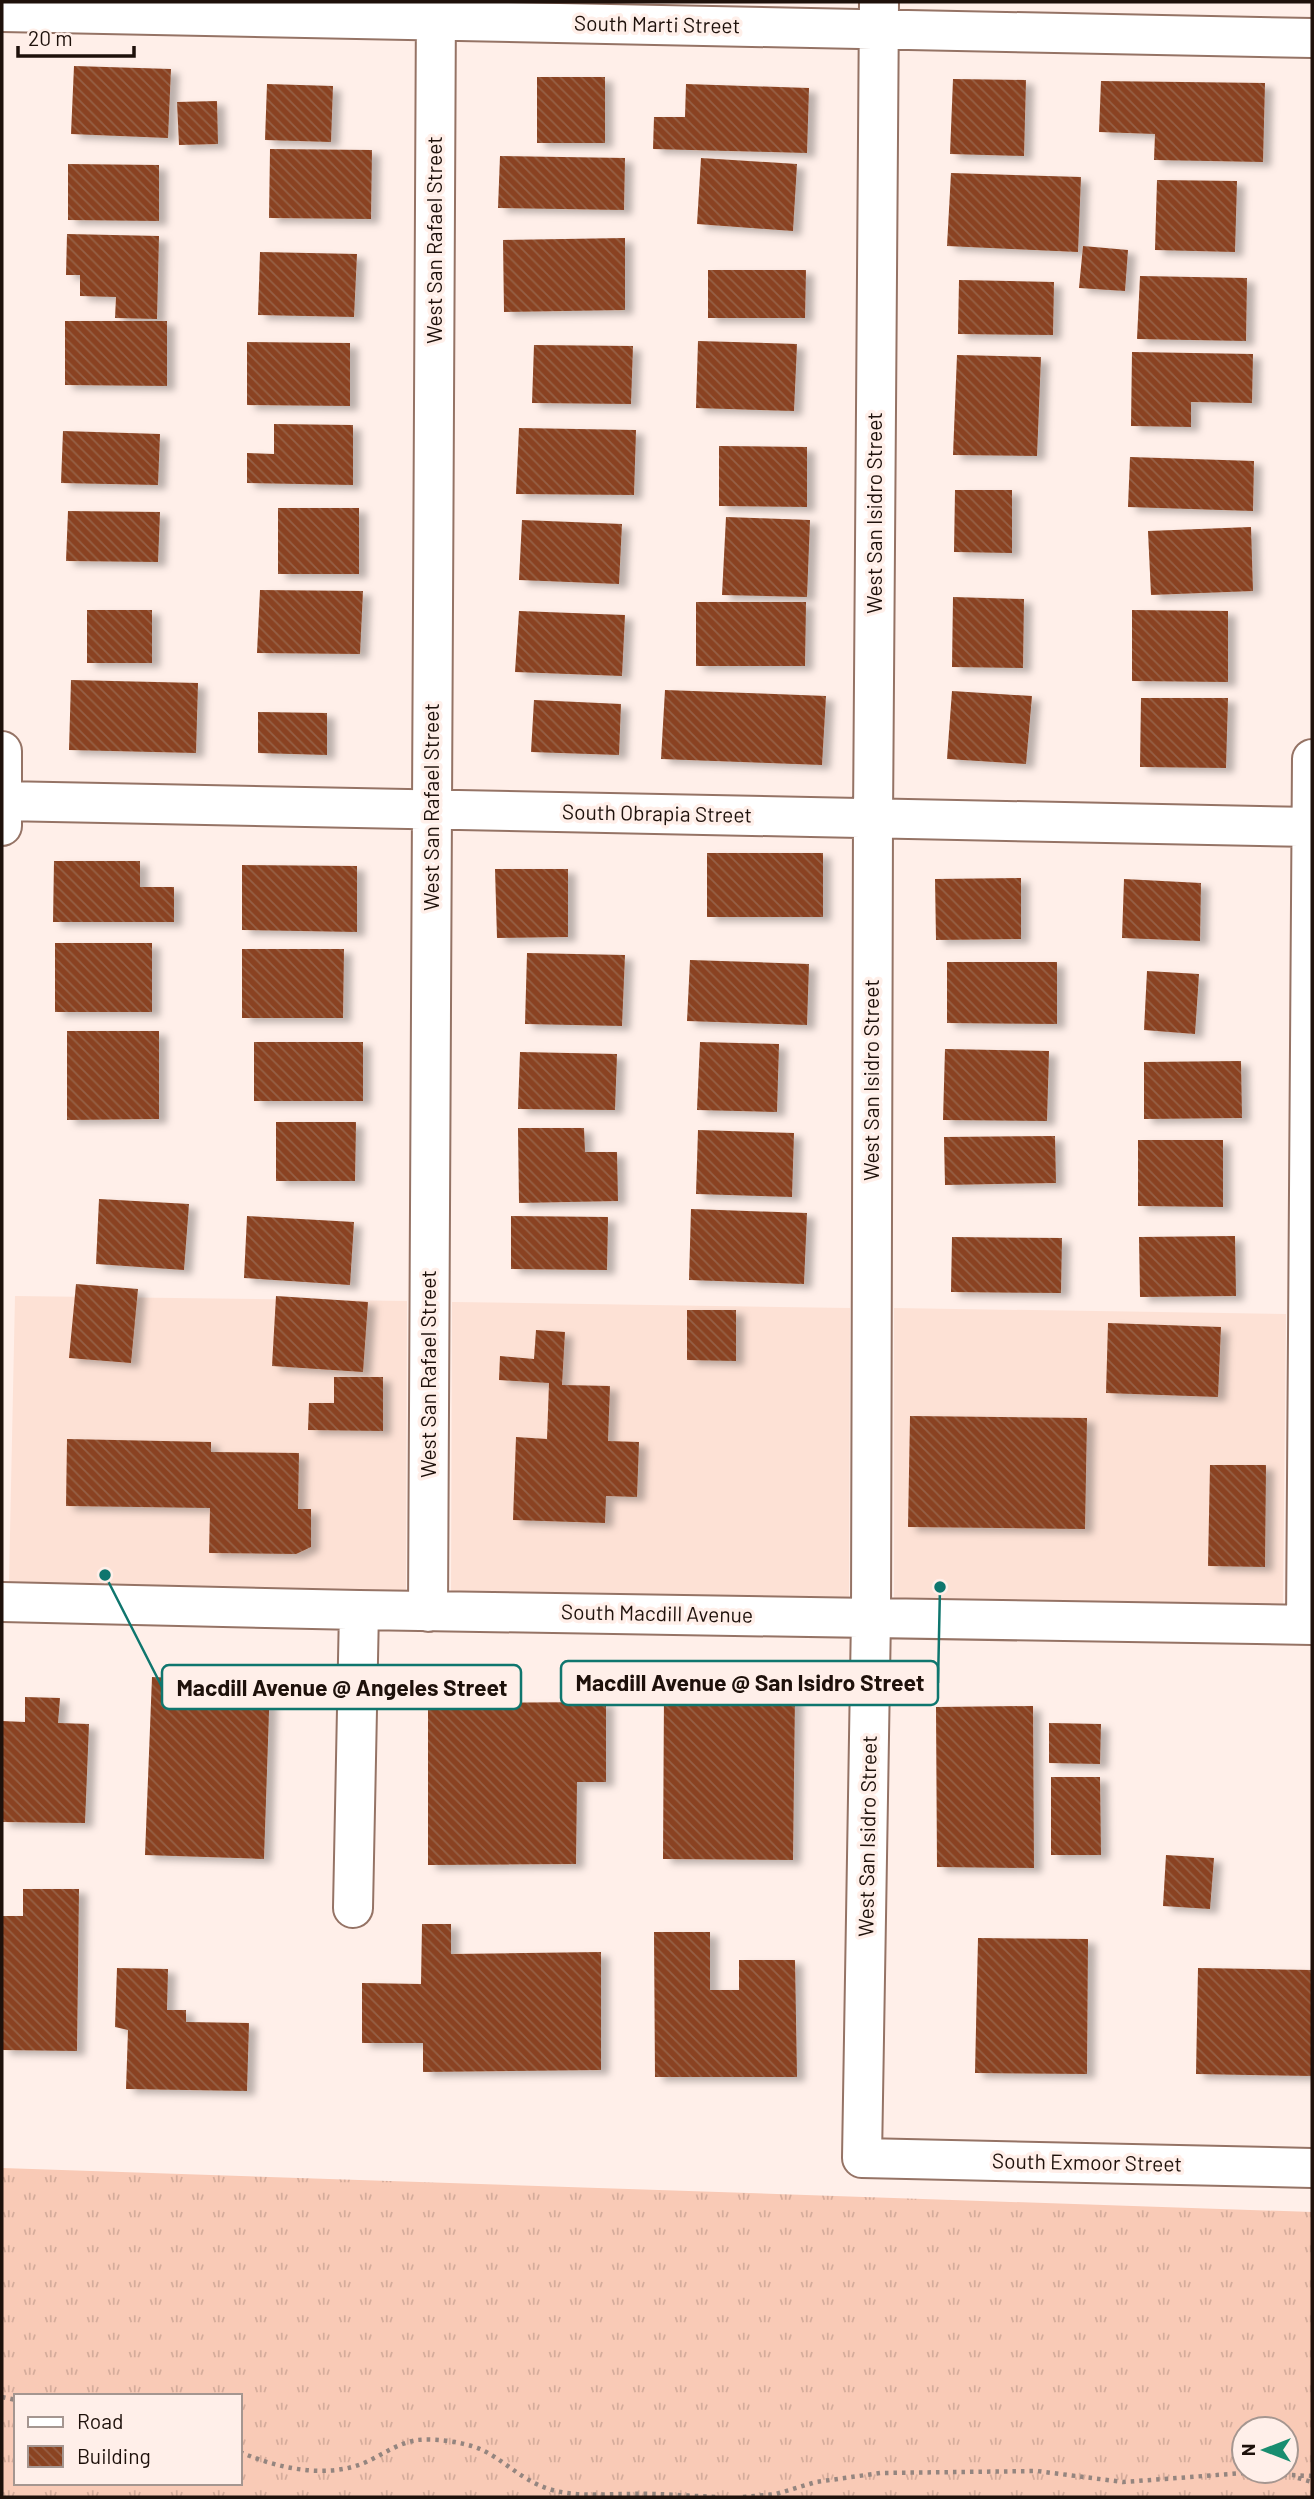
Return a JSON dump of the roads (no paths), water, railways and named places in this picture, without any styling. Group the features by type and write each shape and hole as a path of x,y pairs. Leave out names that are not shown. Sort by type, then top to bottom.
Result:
{"street":[{"name":"South Marti Street","path":"2,12 878,15 1312,38"},
{"name":"West San Rafael Street","path":"428,1612 436,12"},
{"name":"West San Isidro Street","path":"862,2158 871,1617 878,15"},
{"path":"2,751 2,826"},
{"path":"1309,1625 1312,759"},
{"name":"South Obrapia Street","path":"2,801 1312,827"},
{"name":"South Macdill Avenue","path":"2,1602 428,1612 1309,1625"},
{"path":"354,1908 359,1610"},
{"name":"South Exmoor Street","path":"862,2158 1312,2168"}],"place":[{"name":"Macdill Avenue @ Angeles Street","path":"105,1575"},
{"name":"Macdill Avenue @ San Isidro Street","path":"940,1587"}]}
